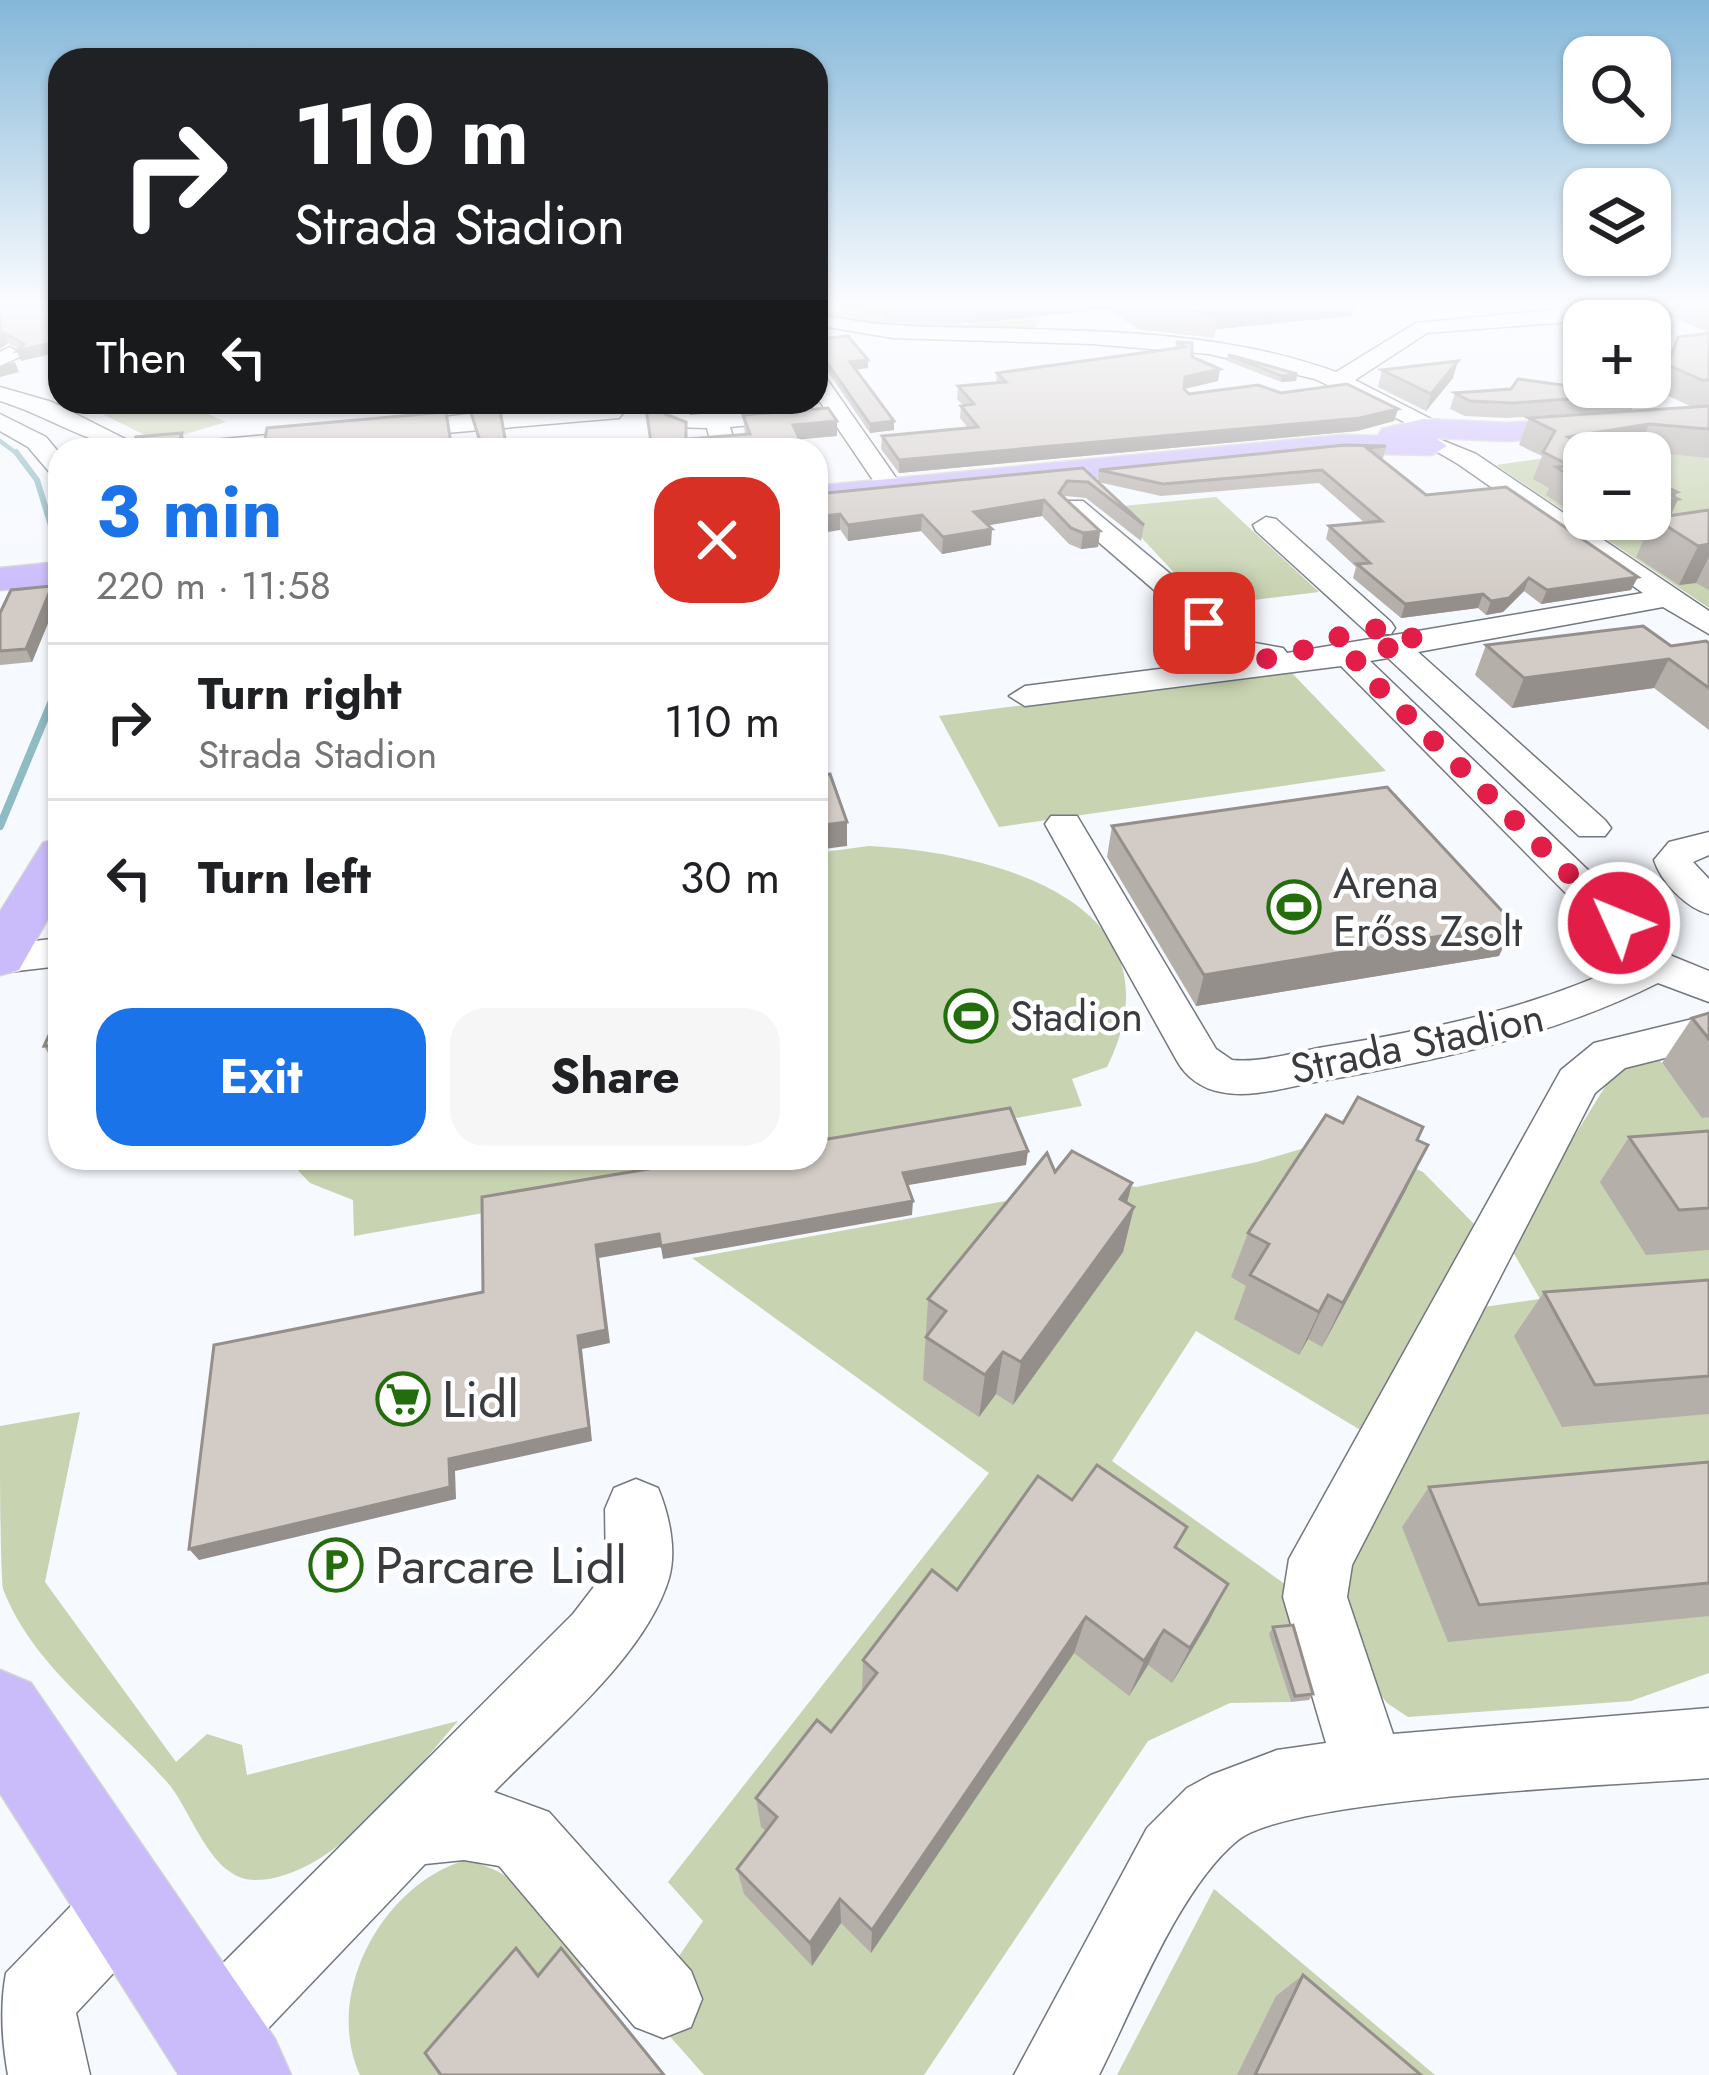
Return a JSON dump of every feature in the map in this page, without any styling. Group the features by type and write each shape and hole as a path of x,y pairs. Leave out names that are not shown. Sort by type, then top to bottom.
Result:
{"main road":[{"path":"828,495 1342,444 1709,418"},
{"path":"0,579 48,574"},
{"path":"0,591 48,586"},
{"path":"0,958 48,874"},
{"path":"0,1714 224,2054"}],"street":[{"path":"831,402 890,487"},
{"path":"1380,402 1709,625"},
{"path":"828,412 837,410"},
{"path":"59,414 110,438"},
{"path":"308,438 477,420 592,414"},
{"path":"678,414 680,422 720,433 817,414"},
{"path":"0,421 38,442 48,454"},
{"path":"1074,508 1176,594 1235,653 1261,657 1288,653 1318,646 1331,636 1387,643"},
{"path":"1266,525 1387,643 1592,828"},
{"path":"1599,549 1636,544"},
{"path":"1025,696 1670,597"},
{"path":"1387,643 1358,668 1646,950 1651,964 1709,987"},
{"name":"Strada Stadion","path":"1064,824 1206,1069 1222,1076 1244,1078 1531,1022 1592,1000 1651,964"},
{"path":"1709,843 1683,850 1672,860 1709,901"},
{"path":"0,958 48,953"},
{"path":"1370,1771 1315,1597 1321,1559 1577,1082 1610,1055 1709,1031"},
{"path":"224,2054 404,1833 637,1588 642,1567 636,1509"},
{"path":"1054,2075 1173,1853 1236,1800 1277,1786 1370,1771 1709,1743"},
{"path":"404,1833 462,1824 501,1828 523,1838 663,1999"},
{"path":"49,2075 34,2001 125,1905"}],"green space":[{"path":"102,414 208,414 226,422 172,438 151,438"},
{"path":"1671,453 1709,454 1709,608 1608,540 1671,540"},
{"path":"1545,458 1563,486 1563,510 1496,465"},
{"path":"1216,497 1319,592 1205,606 1113,507"},
{"path":"1290,671 1386,771 999,827 939,716"},
{"name":"Stadion","path":"869,846 970,860 1020,875 1065,897 1100,927 1121,964 1125,1011 1107,1067 1072,1079 1082,1106 828,1152 828,851"},
{"path":"1658,1058 1702,1117 1709,1117 1709,1673 1631,1701 1408,1717 1387,1703 1371,1682 1341,1594 1360,1506 1469,1309 1540,1299 1508,1243 1621,1061"},
{"path":"1345,1136 1423,1172 1482,1232 1362,1431 1196,1331 1112,1461 1306,1599 1310,1629 1270,1634 1291,1702 1230,1703 1148,1741 924,2075 704,2075 644,2007 703,1921 668,1882 989,1473 692,1258 1061,1191 1114,1183 1136,1187 1257,1162"},
{"path":"298,1170 725,1170 354,1236 353,1200 310,1183"},
{"path":"80,1412 45,1582 176,1762 207,1734 242,1745 247,1775 458,1721 394,1795 313,1863 255,1880 226,1869 167,1782 54,1669 17,1618 3,1589 0,1426"},
{"path":"463,1861 483,1865 518,1885 586,1961 558,1997 456,2075 360,2075 350,2044 349,2011 367,1947 408,1894 434,1874"},
{"path":"1214,1889 1435,2075 1117,2075"}],"building":[{"path":"854,402 880,402 894,421 870,424"},
{"path":"1383,402 1398,409 1360,418 899,460 882,436 978,427 961,406"},
{"path":"1709,406 1709,429 1649,424 1563,432 1563,462 1543,452 1555,431 1529,418"},
{"path":"828,408 837,421 793,425 799,438 699,438 750,434 743,415 828,414"},
{"path":"446,414 450,438 265,438 267,428"},
{"path":"471,414 501,414 505,438 479,438"},
{"path":"647,414 665,414 686,422 686,438 650,438"},
{"path":"182,433 181,438 136,437"},
{"path":"1345,445 1386,446 1367,448 1426,495 1506,487 1563,526 1563,540 1584,540 1638,577 1547,590 1529,578 1509,598 1491,601 1483,594 1405,604 1357,564 1370,563 1329,526 1382,521 1322,470 1163,484 1099,470"},
{"path":"1083,468 1144,525 1088,482 1067,481 1059,493 1100,531 1083,533 1071,528 1044,500 974,512 992,529 943,537 922,515 848,525 840,514 828,516 828,493"},
{"path":"1709,510 1709,544 1698,546 1671,529 1671,516"},
{"path":"48,586 48,596 26,649 0,651 0,613 11,590"},
{"path":"1643,626 1671,646 1709,643 1709,688 1669,659 1524,678 1486,645"},
{"path":"830,774 847,822 828,824"},
{"name":"Arena Erőss Zsolt","path":"1387,787 1514,924 1204,975 1112,826"},
{"path":"1709,1013 1709,1039 1692,1018"},
{"path":"1358,1097 1423,1127 1417,1140 1428,1145 1343,1303 1328,1295 1319,1312 1250,1275 1269,1244 1248,1233 1326,1115 1343,1123"},
{"path":"1010,1108 1028,1151 903,1173 913,1201 661,1246 659,1234 596,1245 606,1330 578,1336 589,1428 449,1459 450,1487 189,1549 214,1345 483,1292 482,1197 642,1170 828,1170 828,1139"},
{"path":"1709,1131 1709,1208 1679,1210 1629,1137"},
{"path":"1072,1151 1132,1183 1120,1199 1134,1207 1021,1362 1003,1352 985,1375 926,1337 946,1311 928,1299 1047,1153 1055,1172"},
{"path":"1709,1280 1709,1376 1595,1385 1544,1292"},
{"path":"1709,1462 1709,1583 1479,1605 1429,1487"},
{"path":"1097,1465 1187,1527 1175,1547 1228,1584 1190,1648 1164,1630 1144,1661 1086,1617 872,1930 840,1899 810,1943 737,1869 777,1817 756,1798 817,1720 831,1732 877,1673 863,1660 932,1570 957,1590 1038,1476 1072,1500"},
{"path":"1293,1625 1313,1694 1295,1696 1273,1627"},
{"path":"516,1948 538,1976 561,1948 664,2075 441,2075 425,2053"},
{"path":"1303,1975 1421,2075 1255,2075"}],"waterway":[{"path":"0,441 17,454"},
{"path":"17,454 37,480 48,516"},
{"path":"0,826 48,711"}],"place":[{"name":"Arena Erőss Zsolt","path":"1294,907"},
{"name":"Stadion","path":"971,1016"},
{"name":"Lidl","path":"403,1399"},
{"name":"Parcare Lidl","path":"336,1565"}],"route":[{"path":"1204,623 1235,653 1261,657 1318,646 1331,636 1380,628 1412,637 1418,642 1358,654 1355,664 1619,923"}]}
